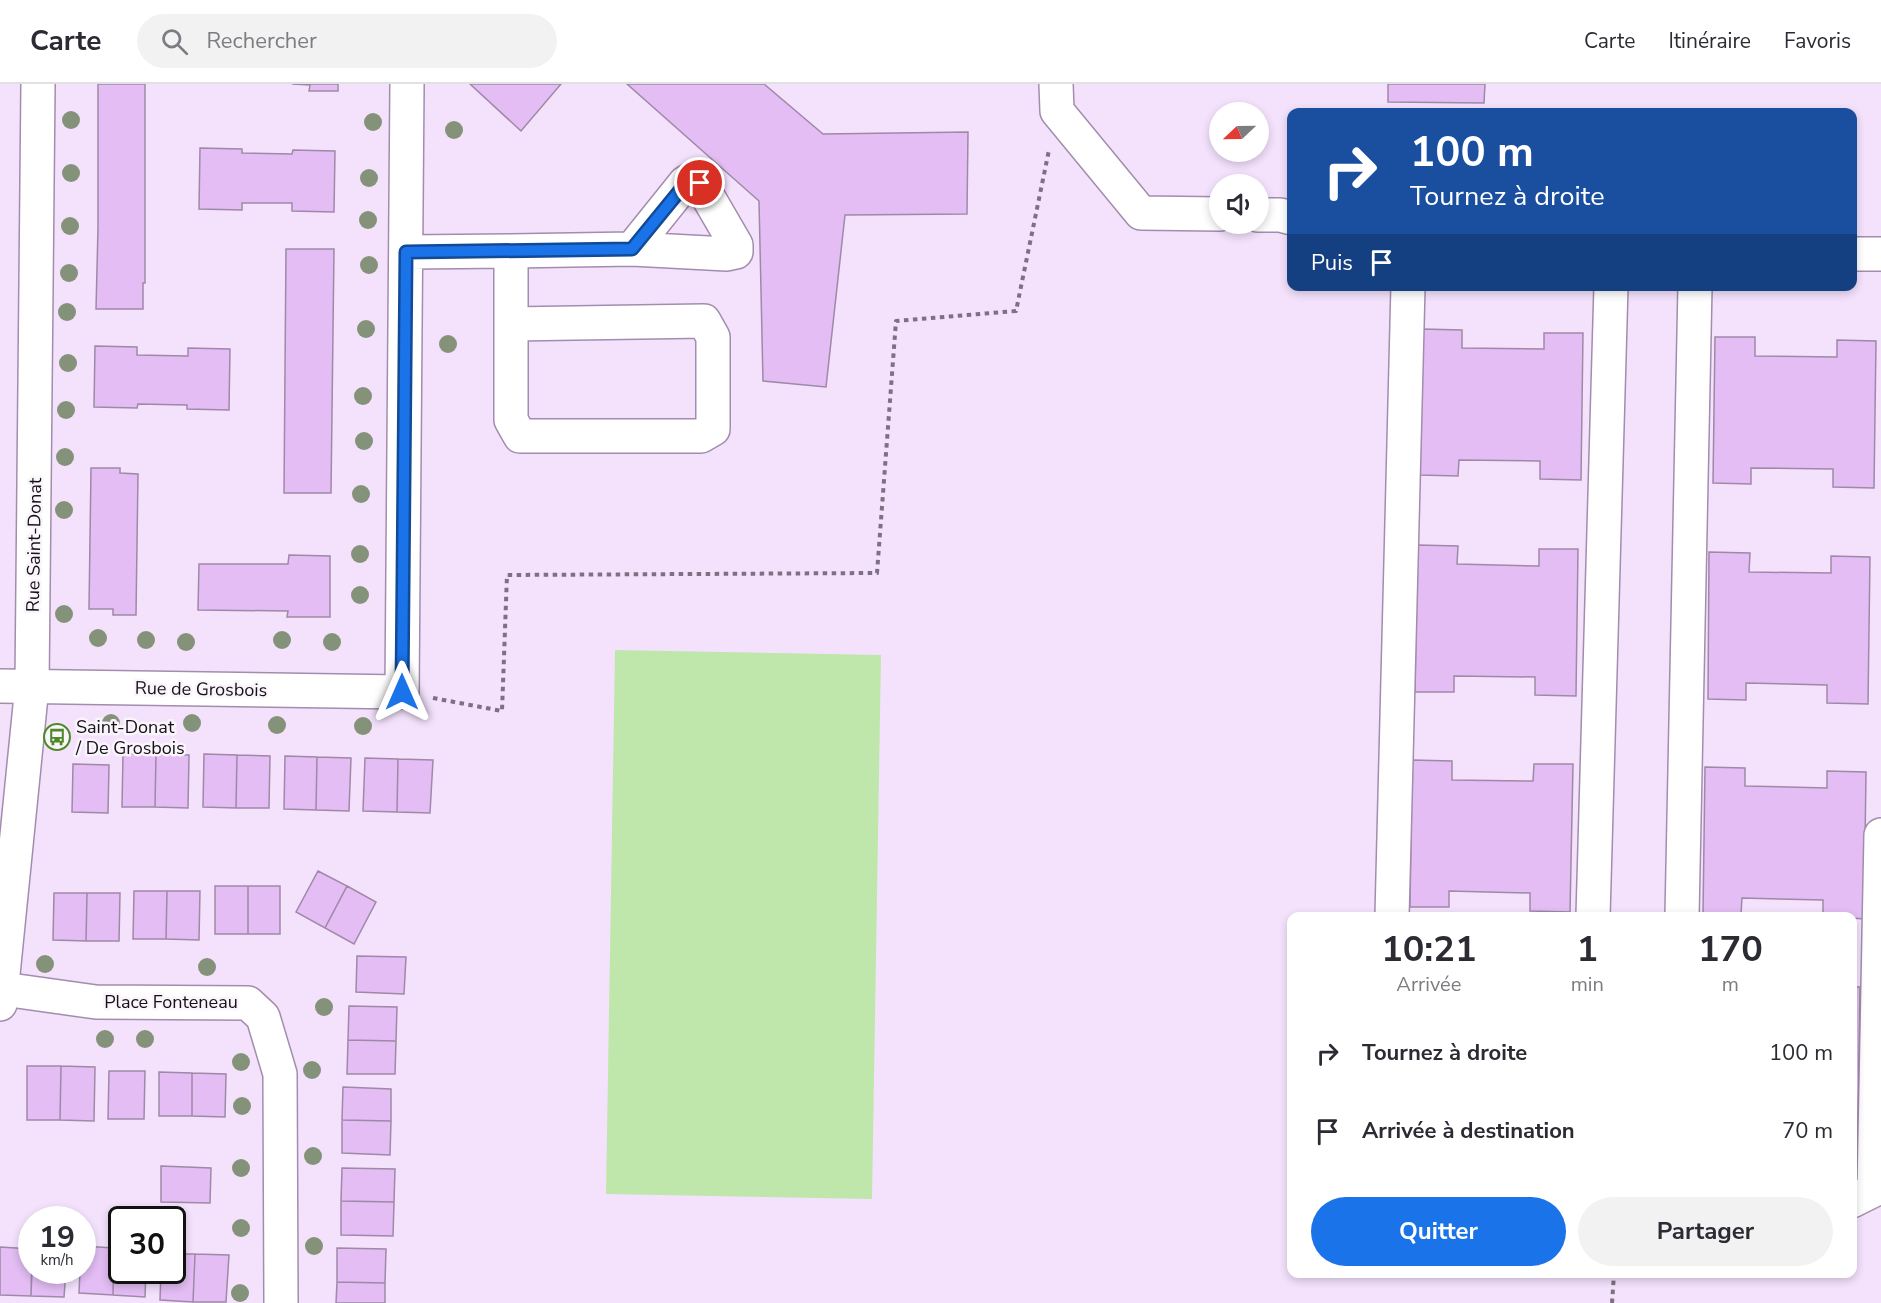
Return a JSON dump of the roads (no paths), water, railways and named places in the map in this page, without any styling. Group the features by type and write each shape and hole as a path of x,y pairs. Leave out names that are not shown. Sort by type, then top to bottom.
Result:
{"street":[{"name":"Rue Saint-Donat","path":"1,996 32,686 38,84"},
{"path":"407,84 406,252 632,249"},
{"path":"1056,98 1141,213 1209,214"},
{"path":"1269,215 1287,217"},
{"path":"511,251 511,324 511,420 520,435 701,436 712,429 713,337 704,321 511,324"},
{"name":"Rue de Grosbois","path":"0,686 402,692 406,252"},
{"path":"1857,254 1881,254"},
{"path":"1392,912 1408,291"},
{"path":"1593,912 1611,291"},
{"path":"1682,912 1695,291"},
{"path":"1857,1198 1874,1190 1881,835"},
{"name":"Place Fonteneau","path":"1,996 96,1002 248,1003 263,1017 280,1074 283,1298 281,1303"}],"place":[{"name":"Saint-Donat / De Grosbois","path":"57,737"}]}
